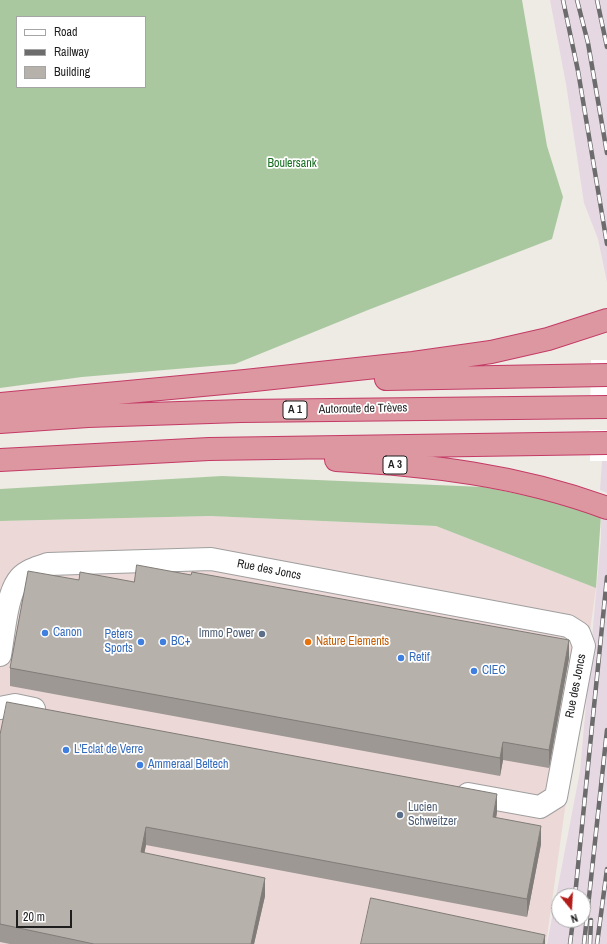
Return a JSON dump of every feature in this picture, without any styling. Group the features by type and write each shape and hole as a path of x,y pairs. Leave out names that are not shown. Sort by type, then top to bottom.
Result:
{"highway":[{"path":"0,404 245,381 413,363 491,352 548,339 601,322"},
{"path":"245,381 599,375"},
{"name":"Autoroute de Trèves","path":"0,422 88,416 241,411 598,407"},
{"path":"0,460 209,449 599,443"},
{"name":"A 3","path":"209,449 473,472 528,483 578,497 607,508"}],"street":[{"name":"Rue des Joncs","path":"0,655 12,590 21,577 35,568 56,564 211,559 568,626 579,633 584,646 556,797 540,807 446,789"},
{"path":"0,708 15,705 54,713"}],"shaded area":[{"path":"550,0 607,0 607,282 598,239 584,203 566,84"},
{"path":"602,461 607,461 607,493 600,490"},
{"path":"601,515 607,517 607,944 547,944 551,923 551,928 591,928 591,888 558,888 580,771 601,538"},
{"path":"210,516 436,526 596,588 554,888 551,888 551,908 546,944 0,944 0,521"}],"green space":[{"name":"Boulersank","path":"0,0 522,0 547,146 563,197 552,239 368,310 235,364 82,377 0,388"},
{"path":"222,476 484,487 576,506 601,515 596,588 436,526 210,516 0,521 0,489"}],"pier":[{"path":"591,360 607,360 607,419 590,419"},
{"path":"590,430 607,430 607,461 590,461"}],"building":[{"path":"137,565 191,575 192,572 569,640 549,750 503,742 500,758 10,668 28,571 79,580 80,572 134,582"},
{"path":"7,702 497,794 493,817 541,826 527,899 146,827 141,852 265,878 251,944 94,944 0,924 0,735"},
{"path":"371,898 545,935 543,944 361,944"}],"railway":[{"path":"563,0 578,71 607,244"},
{"path":"577,0 588,43 607,153"},
{"path":"597,0 607,47"},
{"path":"576,888 607,577"},
{"path":"584,944 607,730"},
{"path":"597,944 607,869"},
{"path":"570,944 572,928"},
{"path":"590,944 591,928"}],"place":[{"name":"Canon","path":"45,633"},
{"name":"Immo Power","path":"262,634"},
{"name":"Peters Sports","path":"141,642"},
{"name":"BC+","path":"163,642"},
{"name":"Nature Elements","path":"308,642"},
{"name":"Retif","path":"401,658"},
{"name":"CIEC","path":"474,671"},
{"name":"L'Eclat de Verre","path":"66,750"},
{"name":"Ammeraal Beltech","path":"140,765"},
{"name":"Lucien Schweitzer","path":"400,815"}]}
